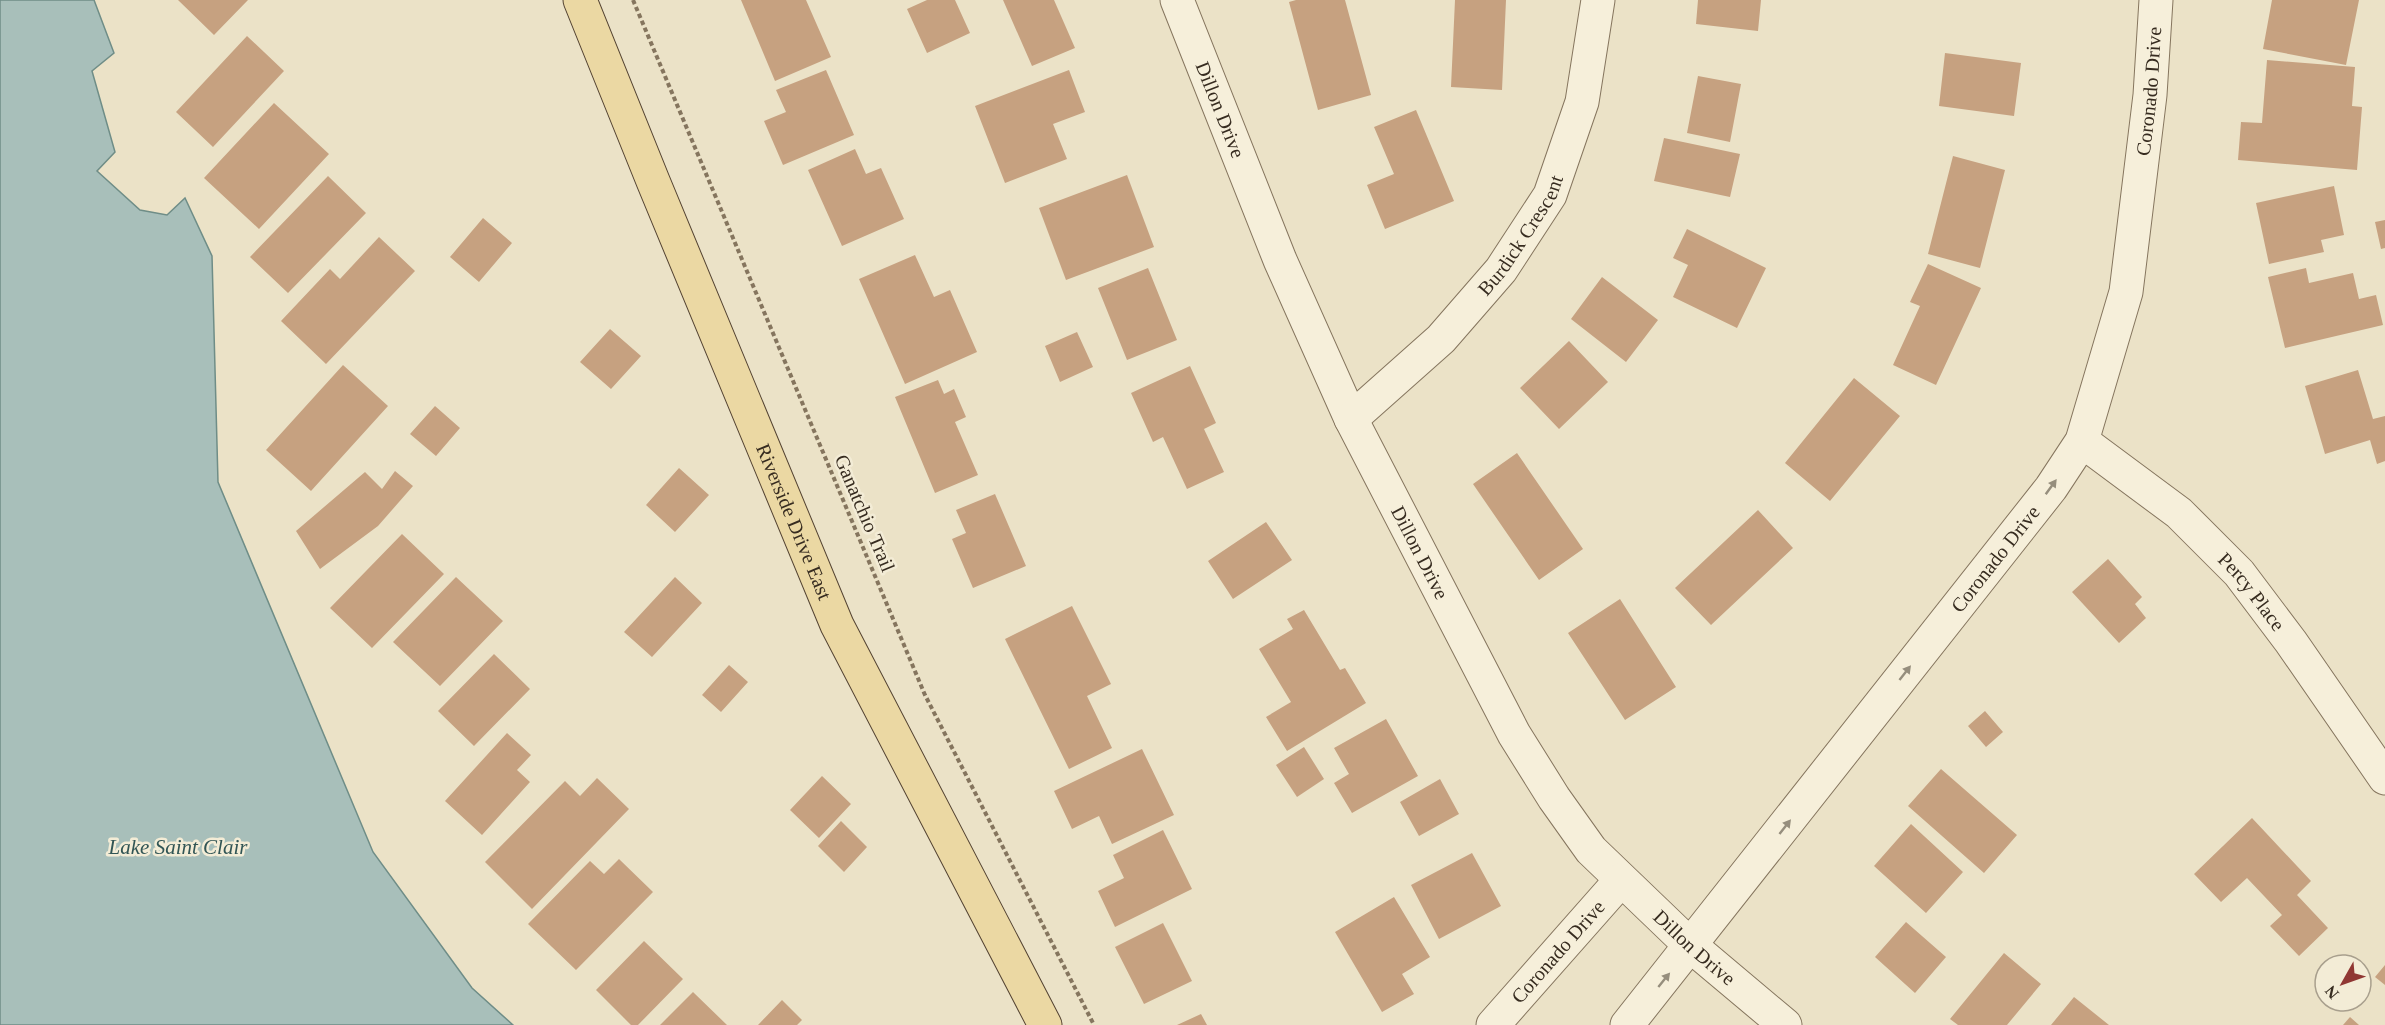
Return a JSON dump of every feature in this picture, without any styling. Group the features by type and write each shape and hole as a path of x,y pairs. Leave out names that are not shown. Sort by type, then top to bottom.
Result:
{"main road":[{"name":"Riverside Drive East","path":"580,0 837,625 1045,1025"}],"street":[{"name":"Dillon Drive","path":"1177,0 1280,260 1351,420 1514,734 1554,798 1591,850 1691,946 1785,1025"},
{"name":"Burdick Crescent","path":"1351,420 1441,339 1500,270 1550,195 1582,102 1598,0"},
{"name":"Coronado Drive","path":"1627,1025 2050,488 2082,441 2126,292 2150,95 2156,0"},
{"name":"Percy Place","path":"2082,441 2179,513 2239,573 2291,642 2385,778"},
{"name":"Coronado Drive","path":"1493,1025 1621,880"}],"path":[{"name":"Ganatchio Trail","path":"633,0 925,695 1094,1025"}],"water":[{"name":"Lake Saint Clair","path":"0,0 94,0 114,53 92,71 115,152 97,171 140,210 167,215 185,198 212,256 218,482 373,852 472,988 513,1025 0,1025"}],"building":[{"path":"178,0 248,0 214,35"},
{"path":"741,0 806,0 831,57 775,81"},
{"path":"927,0 955,0 970,33 927,53 907,9"},
{"path":"1003,0 1054,0 1075,48 1032,66"},
{"path":"1345,0 1371,95 1318,110 1289,2"},
{"path":"1455,0 1506,0 1502,90 1451,87"},
{"path":"1698,0 1761,0 1758,31 1696,24"},
{"path":"2272,0 2359,0 2346,65 2263,49"},
{"path":"247,36 284,71 213,147 176,112"},
{"path":"1945,53 2021,63 2014,116 1939,106"},
{"path":"2267,60 2355,67 2352,106 2362,107 2357,170 2238,160 2241,122 2262,123"},
{"path":"826,70 854,135 783,165 764,121 786,112 776,90"},
{"path":"1069,70 1085,112 1053,124 1067,159 1005,183 975,106"},
{"path":"1698,76 1741,84 1730,142 1687,133"},
{"path":"274,103 329,154 259,229 204,178"},
{"path":"1416,110 1454,201 1385,229 1367,185 1394,174 1374,127"},
{"path":"1664,138 1740,154 1730,197 1654,181"},
{"path":"855,149 866,174 881,168 904,219 842,246 808,170"},
{"path":"1953,156 2005,170 1980,268 1928,254"},
{"path":"1127,175 1154,247 1066,280 1039,208"},
{"path":"328,176 366,213 288,293 250,257"},
{"path":"2334,186 2344,235 2321,240 2324,252 2269,264 2256,203"},
{"path":"483,218 512,243 479,282 450,257"},
{"path":"2385,220 2385,248 2381,249 2375,222"},
{"path":"1687,229 1766,268 1737,328 1673,297 1688,265 1673,258"},
{"path":"379,237 415,271 326,364 281,321 330,269 340,279"},
{"path":"915,255 934,297 950,290 977,352 905,384 859,279"},
{"path":"1928,264 1981,288 1936,385 1893,365 1920,306 1910,302"},
{"path":"1148,268 1177,340 1127,360 1098,288"},
{"path":"2306,268 2309,283 2353,273 2359,299 2376,295 2383,325 2285,348 2268,277"},
{"path":"1602,277 1658,320 1626,362 1571,319"},
{"path":"610,329 641,356 611,389 580,362"},
{"path":"1077,332 1093,367 1060,382 1045,346"},
{"path":"1569,341 1608,382 1559,429 1520,388"},
{"path":"343,365 388,406 311,491 266,450"},
{"path":"1190,366 1216,423 1204,429 1224,472 1187,489 1163,437 1153,442 1131,393"},
{"path":"2358,370 2373,419 2385,416 2385,461 2377,464 2370,440 2325,454 2305,386"},
{"path":"1854,378 1900,416 1830,501 1785,463"},
{"path":"938,380 944,394 954,389 966,417 955,422 978,475 935,493 895,397"},
{"path":"435,406 460,428 436,456 410,434"},
{"path":"1517,453 1583,549 1539,580 1473,484"},
{"path":"679,468 709,495 675,532 646,505"},
{"path":"395,471 413,486 378,526 320,569 296,531 365,472 382,489"},
{"path":"995,494 1026,566 973,588 952,539 966,533 956,510"},
{"path":"1758,510 1793,548 1711,625 1675,588"},
{"path":"1266,522 1292,560 1233,599 1208,561"},
{"path":"402,534 444,574 372,648 330,608"},
{"path":"2108,559 2142,597 2135,604 2146,618 2119,643 2072,592"},
{"path":"456,577 503,621 440,686 393,642"},
{"path":"675,577 702,603 652,657 624,632"},
{"path":"1620,599 1676,687 1625,720 1568,633"},
{"path":"1072,606 1111,684 1087,696 1112,748 1069,769 1005,639"},
{"path":"1304,610 1340,670 1345,668 1366,703 1287,751 1266,717 1291,702 1259,649 1293,629 1287,619"},
{"path":"494,654 530,689 474,746 438,711"},
{"path":"729,665 748,682 721,712 702,695"},
{"path":"1985,711 2003,732 1986,747 1968,726"},
{"path":"1386,719 1418,776 1352,813 1334,783 1349,774 1334,748"},
{"path":"507,733 531,755 517,770 530,782 482,835 445,801"},
{"path":"1304,747 1324,779 1297,797 1276,765"},
{"path":"1142,749 1174,815 1112,844 1099,816 1072,829 1054,791"},
{"path":"1941,769 2017,835 1984,873 1908,806"},
{"path":"822,776 851,804 819,838 790,810"},
{"path":"597,778 629,809 532,909 485,862 565,781 580,796"},
{"path":"1440,779 1459,814 1419,836 1400,802"},
{"path":"2252,818 2311,881 2297,895 2328,928 2299,956 2270,926 2282,915 2247,878 2221,902 2194,874"},
{"path":"841,821 867,847 844,872 818,846"},
{"path":"1911,824 1963,872 1926,913 1874,866"},
{"path":"1163,830 1192,889 1115,927 1098,891 1124,878 1113,855"},
{"path":"1472,853 1501,906 1439,939 1411,885"},
{"path":"619,859 653,892 576,970 528,924 590,861 604,874"},
{"path":"1394,897 1430,957 1402,974 1414,994 1382,1012 1335,932"},
{"path":"1906,922 1946,957 1915,993 1875,957"},
{"path":"1163,923 1192,981 1144,1004 1115,947"},
{"path":"644,941 683,979 638,1025 631,1025 596,990"},
{"path":"2004,953 2041,984 2007,1025 1958,1025 1950,1019"},
{"path":"2385,965 2385,985 2375,977"},
{"path":"693,992 727,1025 660,1025"},
{"path":"2074,997 2109,1025 2051,1025"},
{"path":"782,1000 802,1020 797,1025 758,1025"},
{"path":"1201,1014 1207,1025 1177,1025"},
{"path":"2350,1017 2359,1025 2343,1025"}]}
